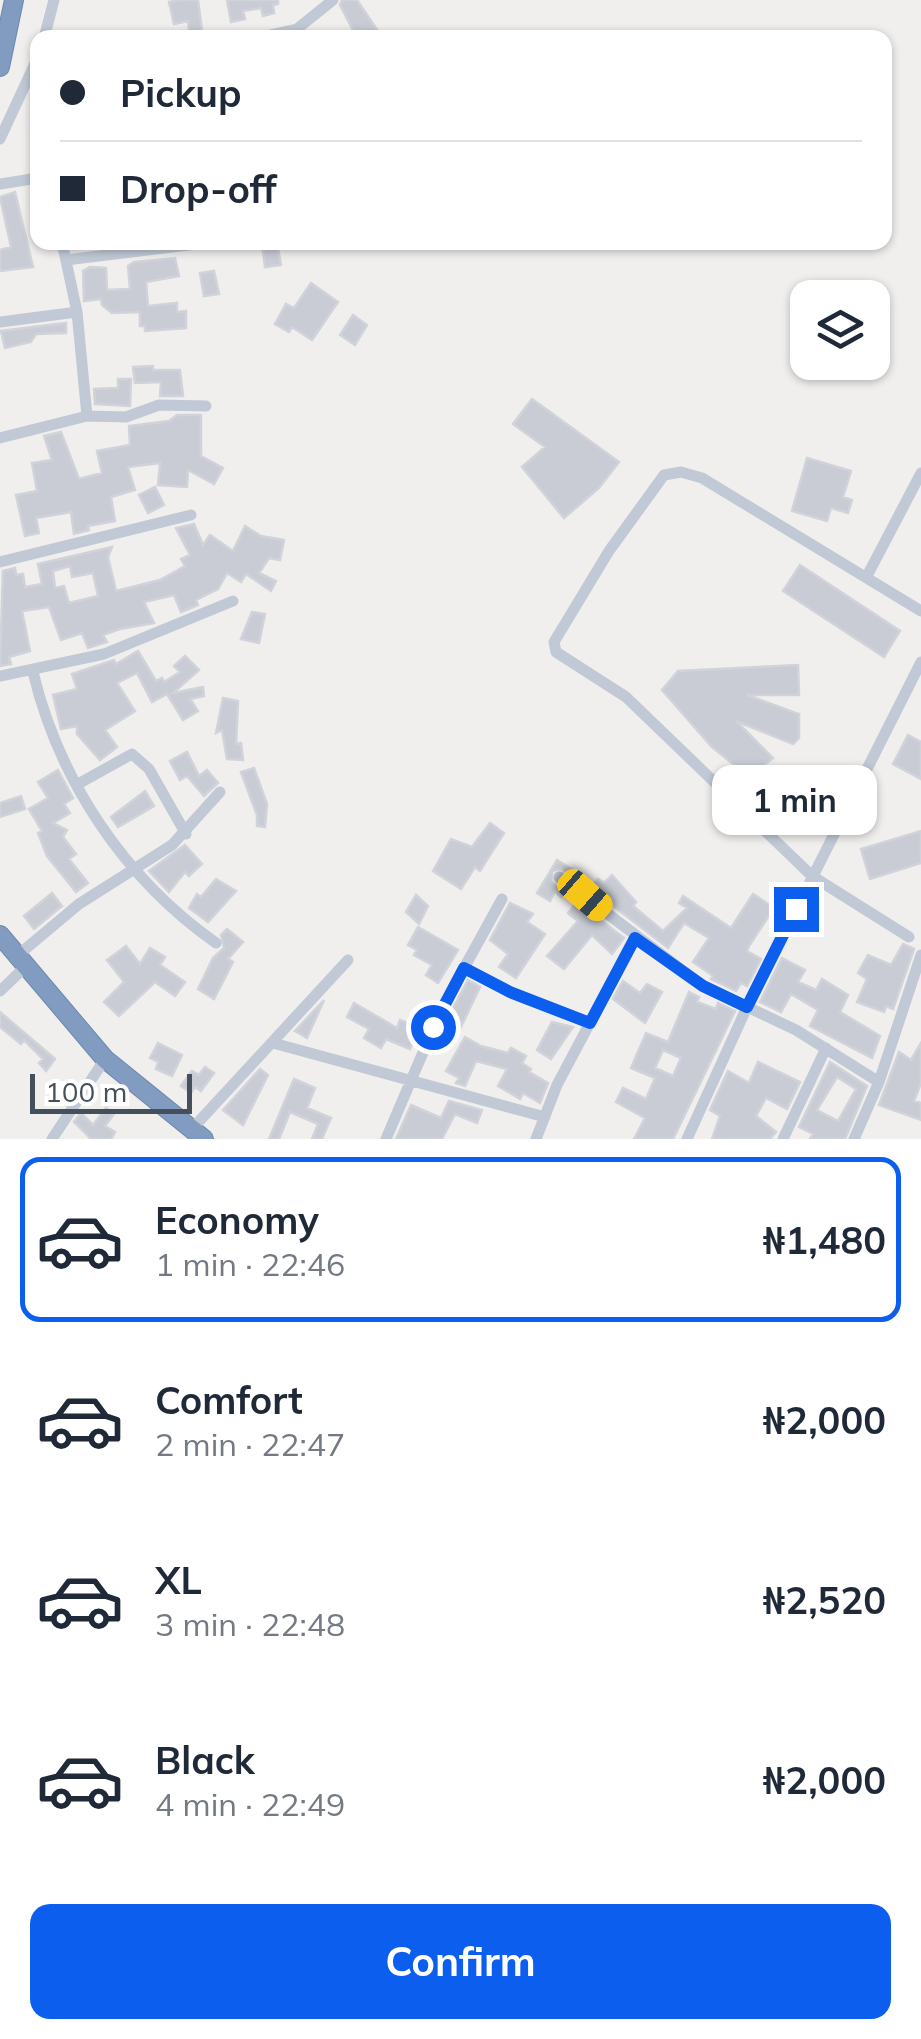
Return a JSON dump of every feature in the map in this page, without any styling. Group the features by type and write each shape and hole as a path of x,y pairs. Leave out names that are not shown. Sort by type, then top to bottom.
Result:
{"highway":[{"path":"0,67 14,0"},
{"path":"0,935 105,1058 197,1134"}],"street":[{"path":"46,30 54,0"},
{"path":"292,30 332,0"},
{"path":"0,138 30,74"},
{"path":"0,184 30,179"},
{"path":"64,250 77,312 87,416"},
{"path":"66,260 148,250"},
{"path":"0,322 77,312"},
{"path":"0,438 87,416 126,417 159,404 206,406"},
{"path":"909,937 812,876 626,697 556,652 554,642 609,551 664,475 681,472 702,478 921,612"},
{"path":"867,576 921,473"},
{"path":"0,562 191,515"},
{"path":"0,676 104,654 233,601"},
{"path":"687,1139 747,1007 921,662"},
{"path":"33,672 52,733 78,784 133,871 161,902 216,943"},
{"path":"78,784 132,754 150,769 186,834"},
{"path":"0,991 21,962 79,904 186,834 220,792"},
{"path":"559,876 635,938 703,986 826,1048 879,1082"},
{"path":"386,1139 464,968 502,899"},
{"path":"536,1139 635,938"},
{"path":"854,1139 879,1082 921,955"},
{"path":"197,1134 348,960"},
{"path":"464,968 510,992 590,1023"},
{"path":"272,1043 545,1116"},
{"path":"783,1139 826,1048"},
{"path":"52,1139 105,1058"}],"building":[{"path":"198,0 202,30 189,30 188,21 174,24 169,2"},
{"path":"227,0 278,0 278,4 273,5 274,13 263,16 261,8 243,11 245,19 231,22"},
{"path":"342,0 357,0 377,30 353,30 340,5"},
{"path":"15,192 33,267 0,271 0,250 11,247 0,197"},
{"path":"263,250 278,250 281,265 265,267"},
{"path":"175,258 179,276 146,282 148,306 177,303 177,312 186,311 186,328 145,331 145,326 140,326 140,312 112,313 101,299 84,301 83,271 90,267 106,268 107,290 130,289 128,266"},
{"path":"214,271 219,294 204,296 200,273"},
{"path":"311,283 338,302 312,340 292,327 289,332 275,324 286,304 294,308"},
{"path":"353,315 367,325 355,345 340,335"},
{"path":"66,323 66,333 36,334 31,342 5,348 1,331"},
{"path":"153,366 153,370 180,370 183,396 160,396 161,382 135,383 133,367"},
{"path":"118,379 131,379 130,406 95,404 94,389 118,388"},
{"path":"532,399 619,462 599,488 564,518 522,467 545,447 513,424"},
{"path":"177,415 201,415 201,456 223,468 214,484 188,470 187,487 158,485 160,463 128,467 135,490 111,497 115,521 88,526 89,530 74,534 71,512 36,518 39,533 25,536 16,495 37,491 32,463 52,460 44,436 61,432 79,479 102,473 97,451 130,445 129,426 169,421"},
{"path":"807,458 851,471 843,497 852,500 848,513 831,508 827,521 792,511"},
{"path":"155,487 164,505 148,513 139,495"},
{"path":"194,524 203,545 210,535 233,551 245,526 261,536 284,540 280,560 269,558 259,573 276,581 271,591 246,574 241,582 227,573 218,589 196,600 198,605 181,612 174,595 144,602 154,623 103,635 107,642 88,648 82,633 61,640 49,607 22,611 30,651 9,657 11,664 0,666 3,571 15,568 16,575 23,574 25,587 42,584 38,564 112,547 108,557 116,591 160,580 185,566 181,559 190,555 176,528","holes":["70,566 72,577 93,573 98,596 69,603 64,586 55,588 53,571"]},
{"path":"800,565 900,631 884,657 783,591"},
{"path":"252,612 265,614 259,643 241,639"},
{"path":"138,651 156,681 162,678 164,682 180,672 174,666 185,656 199,670 173,693 203,687 204,696 190,699 198,711 183,720 167,694 152,702 137,673 117,683 135,711 105,730 117,747 100,760 77,734 77,726 61,729 53,695 77,689 72,674 114,660 116,664"},
{"path":"798,665 799,695 747,695 799,714 799,738 793,744 736,721 773,758 749,777 712,747 662,690 678,671"},
{"path":"223,698 238,701 236,744 241,743 243,760 227,759 222,730 216,733"},
{"path":"908,735 921,742 921,779 893,764"},
{"path":"187,752 199,776 207,770 218,783 204,796 187,776 180,780 170,761"},
{"path":"254,768 267,804 265,827 257,826 257,815 241,772"},
{"path":"58,770 73,798 64,804 70,813 53,823 67,830 63,837 76,854 69,859 88,883 76,892 47,856 38,833 42,831 29,809 48,798 38,782"},
{"path":"145,791 154,806 118,827 111,817"},
{"path":"21,796 25,809 0,817 0,803"},
{"path":"490,823 504,833 480,871 475,867 461,889 433,871 451,839 472,847"},
{"path":"921,831 921,863 870,879 861,849"},
{"path":"185,845 202,864 189,876 185,872 169,892 149,871"},
{"path":"557,860 581,875 577,879 561,868 552,871 551,882 564,893 561,897 555,891 550,901 537,893"},
{"path":"612,875 636,902 633,906 663,931 687,908 679,903 683,896 731,928 753,894 774,908 747,951 761,959 747,986 741,983 736,991 711,979 713,976 693,962 709,938 684,923 668,948 590,888 598,879 604,883"},
{"path":"216,879 236,891 208,922 189,908 197,894 201,897"},
{"path":"52,893 62,906 34,929 24,916"},
{"path":"416,895 428,906 419,924 406,912"},
{"path":"577,902 624,938 612,954 592,935 564,969 547,956 578,921 568,913"},
{"path":"510,903 533,914 527,922 545,934 516,978 499,967 508,954 490,940"},
{"path":"418,927 458,950 438,983 426,975 432,965 414,955 417,950 408,945"},
{"path":"227,929 243,942 228,959 233,962 214,999 198,989 213,958 224,948 221,935"},
{"path":"903,944 914,949 893,1009 886,1006 884,1012 857,1002 867,979 858,973 868,955 891,965"},
{"path":"126,946 140,964 150,948 165,957 160,965 185,982 175,996 155,982 119,1016 104,1002 124,982 107,960"},
{"path":"782,958 805,970 798,982 816,990 822,979 848,995 840,1012 880,1036 872,1058 810,1026 818,1010 791,994 781,1012 760,1002"},
{"path":"468,980 480,987 460,1029 446,1022"},
{"path":"623,981 640,993 647,984 662,992 645,1023 613,999"},
{"path":"689,992 699,997 697,1002 716,1009 718,1003 735,1011 673,1139 634,1139 645,1118 616,1102 623,1088 646,1099 655,1078 631,1068 646,1033 668,1042","holes":["663,1050 681,1058 673,1076 655,1068"]},
{"path":"324,1000 307,1038 295,1031"},
{"path":"354,1003 397,1028 400,1020 419,1027 410,1049 386,1039 381,1048 364,1038 369,1029 347,1017"},
{"path":"0,1012 55,1059 46,1071 39,1063 43,1059 24,1040 21,1044 0,1027"},
{"path":"552,1022 573,1027 551,1059 537,1050"},
{"path":"465,1037 481,1046 508,1053 511,1048 526,1056 522,1063 531,1069 529,1072 548,1083 540,1103 523,1093 520,1099 498,1086 507,1069 476,1061 465,1086 456,1083 459,1078 446,1071"},
{"path":"158,1043 182,1055 172,1076 156,1069 158,1062 150,1058"},
{"path":"921,1043 921,1083 914,1101 921,1103 921,1120 879,1105 899,1052 911,1060"},
{"path":"758,1062 800,1082 787,1109 766,1098 756,1116 776,1132 770,1139 712,1139 720,1116 710,1110 728,1071 749,1083"},
{"path":"830,1062 867,1086 845,1139 810,1139 813,1134 799,1127","holes":["837,1077 856,1089 838,1121 817,1110"]},
{"path":"205,1067 214,1073 201,1091 195,1087 191,1093 181,1086 192,1071 199,1075"},
{"path":"260,1069 268,1075 243,1125 223,1110"},
{"path":"294,1079 315,1088 307,1108 331,1118 322,1139 312,1139 318,1124 290,1112 279,1139 269,1139"},
{"path":"449,1101 482,1110 477,1123 455,1114 442,1139 396,1139 411,1105 441,1118"},
{"path":"106,1108 114,1114 105,1126 115,1132 111,1139 91,1139 74,1122 81,1113 93,1125"}],"route":[{"path":"433,1027 464,968 510,992 590,1023 635,938 703,986 747,1007 796,909"}]}
